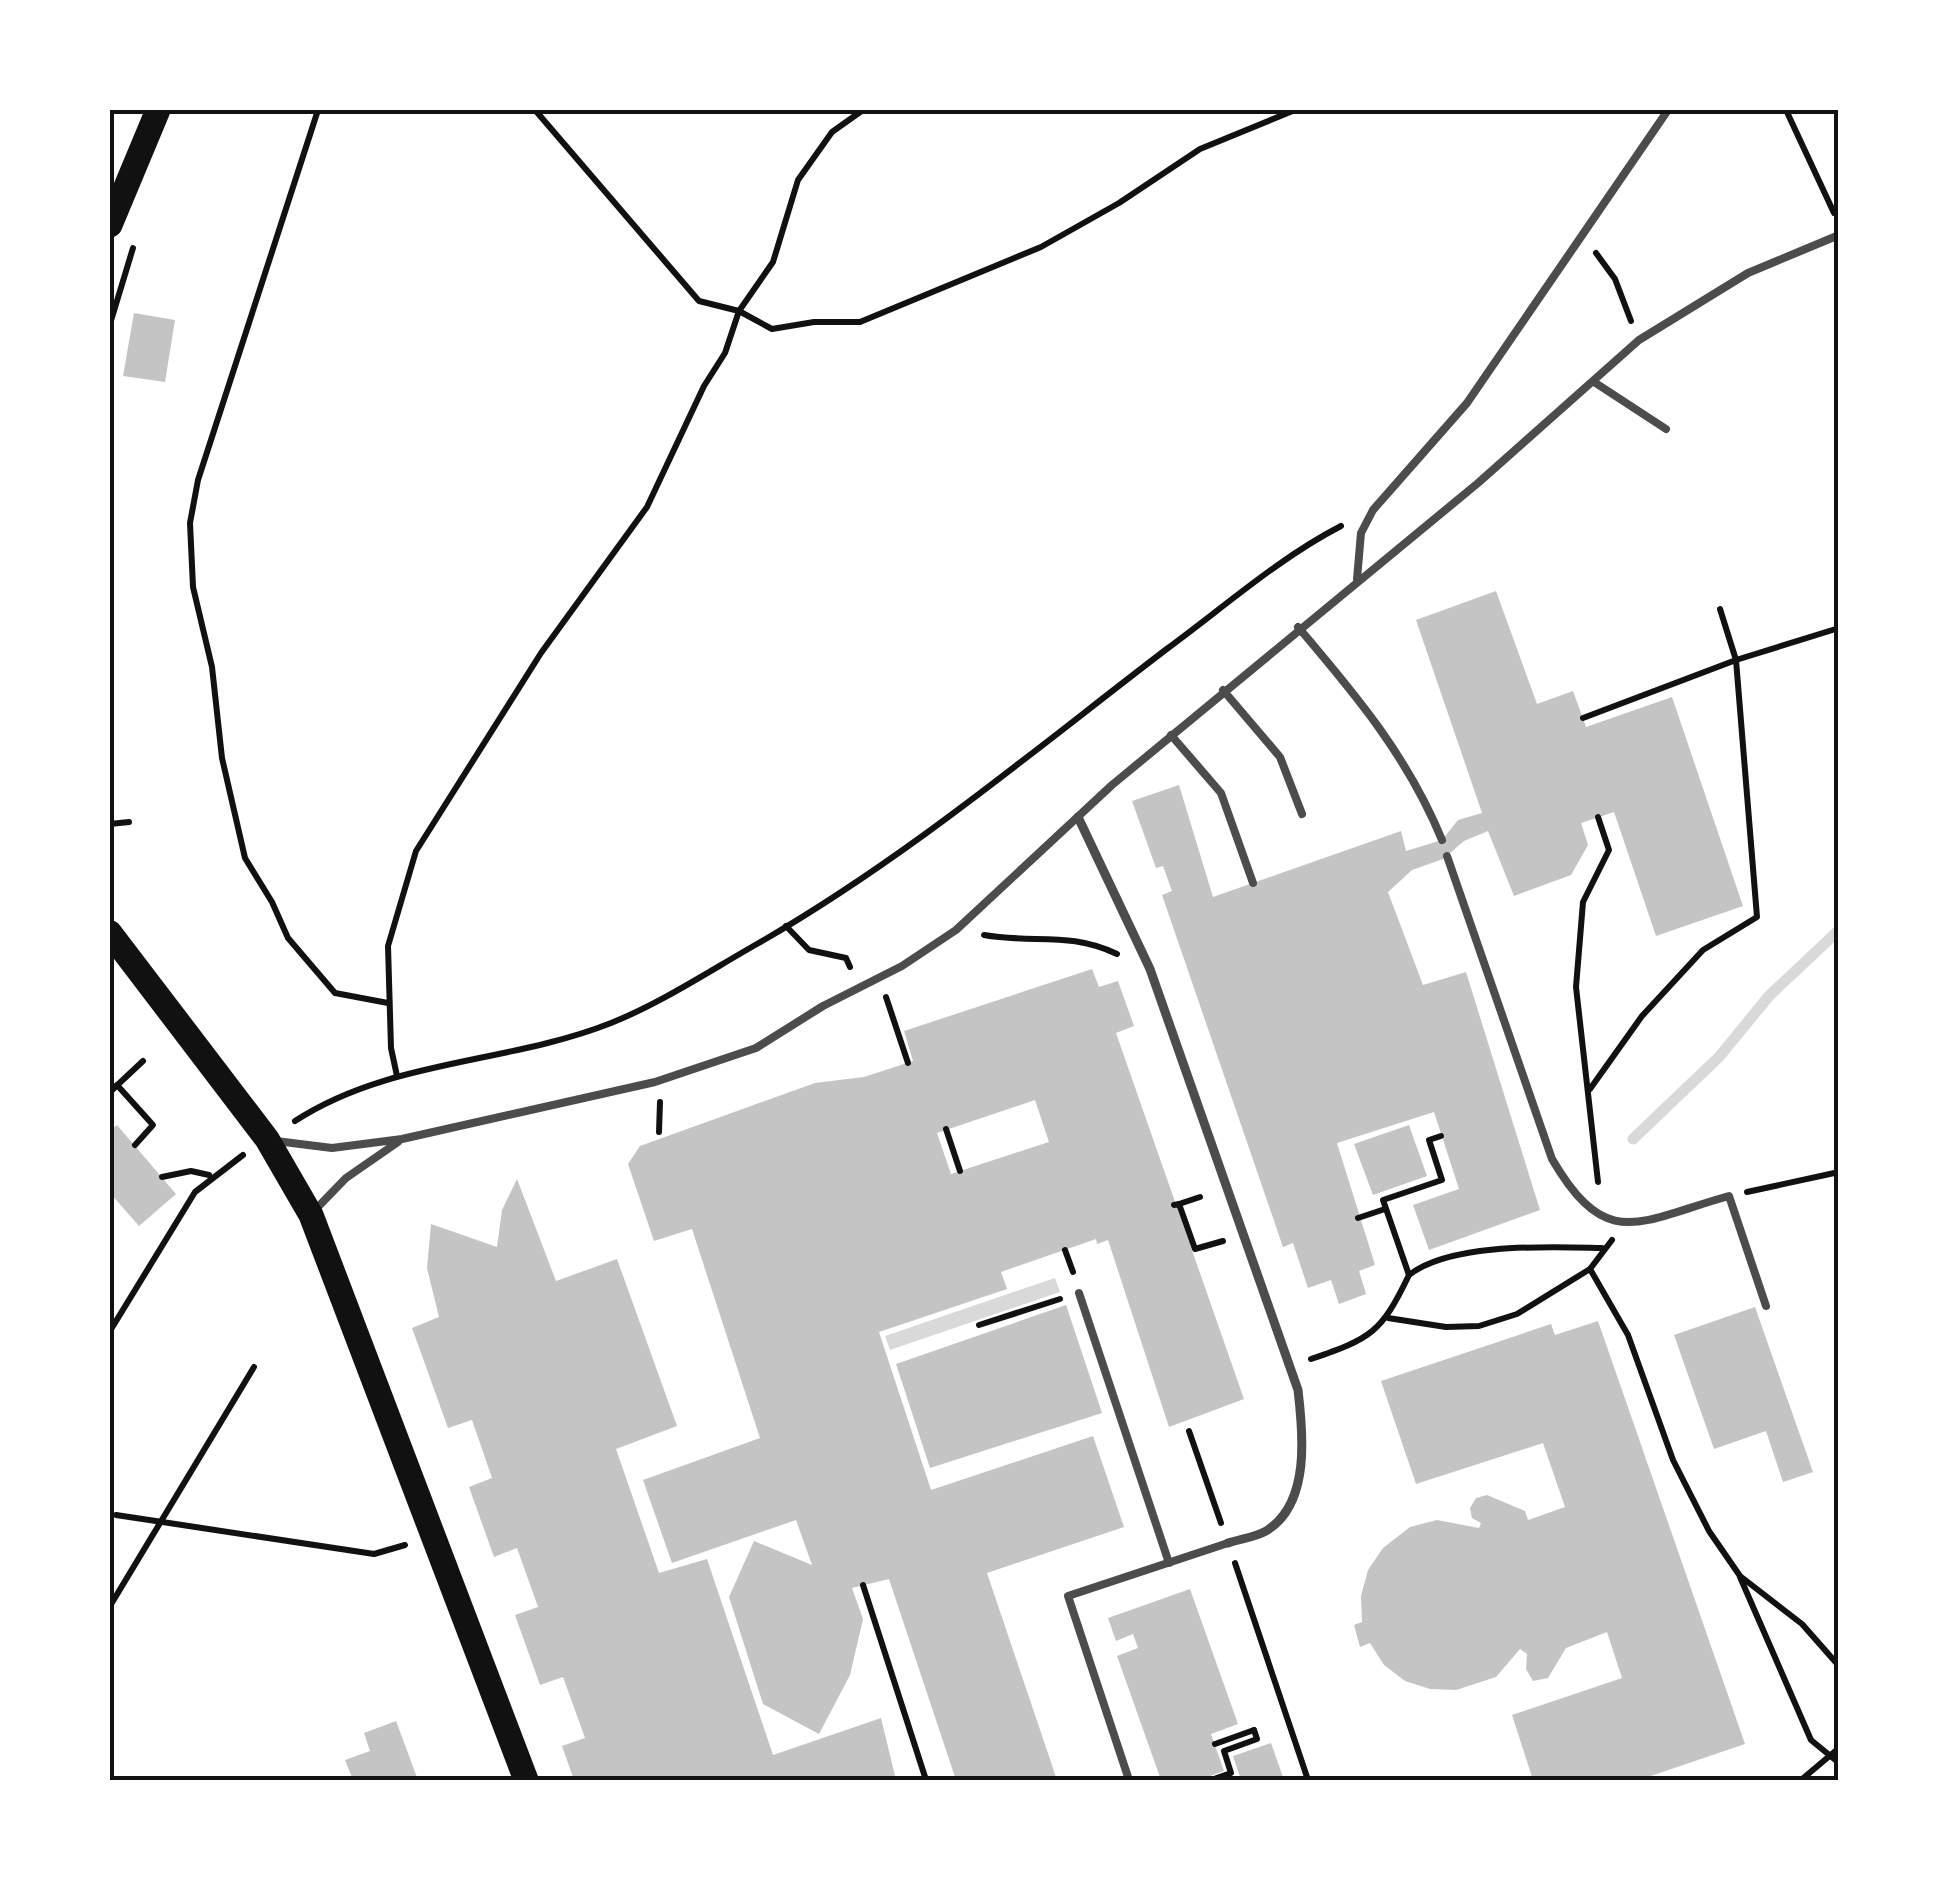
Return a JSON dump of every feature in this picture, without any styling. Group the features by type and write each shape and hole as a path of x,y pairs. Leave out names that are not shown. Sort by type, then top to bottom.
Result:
{"main road":[{"path":"110,224 158,110"},
{"path":"112,929 267,1139 311,1214 526,1780"}],"street":[{"path":"1078,817 1150,969 1298,1390 1304,1440 1296,1485 1284,1511 1268,1530 1228,1543"}],"lane":[{"path":"1357,580 1361,533 1373,510 1468,403 1668,110"},
{"path":"267,1139 332,1148 402,1139 711,1065 756,1048 956,930 1223,690 1594,382 1639,340 1748,273 1839,235"},
{"path":"1594,382 1666,428"},
{"path":"1298,628 1368,709 1405,760 1442,840"},
{"path":"1223,690 1280,757 1302,814"},
{"path":"1171,735 1222,793 1253,883"},
{"path":"1447,856 1552,1159 1575,1198 1602,1218 1631,1224 1728,1196 1766,1306"},
{"path":"311,1214 346,1178 402,1139"},
{"path":"1079,1293 1169,1563"},
{"path":"1130,1780 1068,1596 1228,1543"}],"path":[{"path":"318,110 198,480 190,523 194,587 212,667 222,758 244,858 272,902 288,938 336,993 388,1003"},
{"path":"535,110 699,301 738,311 772,329 814,322 860,322 1041,247 1120,203 1200,148 1296,110"},
{"path":"397,1076 388,1003 388,946 416,851 540,653 583,601 647,507 704,386 725,353 738,311 773,262 798,180 832,132 862,110"},
{"path":"1786,110 1839,225"},
{"path":"1579,241 1601,257 1615,279 1639,340"},
{"path":"110,1332 195,1192 210,1176 318,1106 397,1076 612,1023 786,926 935,831 1312,541 1373,510"},
{"path":"1590,1090 1642,1016 1703,950 1757,917 1736,660 1720,609"},
{"path":"1584,718 1736,660 1839,628"},
{"path":"1598,817 1609,850 1583,902 1576,987 1602,1218"},
{"path":"110,824 129,822"},
{"path":"786,926 809,950 846,958 860,986"},
{"path":"956,930 1018,941 1088,940 1150,969"},
{"path":"879,977 908,1062"},
{"path":"110,1092 142,1060"},
{"path":"117,1086 153,1125 135,1145"},
{"path":"659,1132 660,1099"},
{"path":"939,1137 947,1132 960,1171"},
{"path":"1409,1275 1382,1200 1442,1180 1428,1140 1441,1136"},
{"path":"162,1177 191,1171 210,1176"},
{"path":"1728,1196 1839,1172"},
{"path":"1200,1197 1177,1204 1195,1249 1244,1234"},
{"path":"1358,1218 1385,1209"},
{"path":"1290,1366 1354,1344 1388,1318 1409,1275 1424,1263 1520,1248 1602,1248"},
{"path":"979,1325 1079,1293 1065,1250"},
{"path":"1388,1318 1446,1328 1479,1326 1517,1314 1590,1270 1628,1336 1673,1460 1708,1531 1740,1576 1812,1740 1839,1763"},
{"path":"110,1606 254,1367"},
{"path":"1189,1431 1308,1780"},
{"path":"116,1515 374,1554 434,1534"},
{"path":"1740,1576 1802,1624 1839,1666"},
{"path":"863,1585 926,1780"},
{"path":"1211,1780 1231,1773 1224,1751 1257,1739 1254,1730 1215,1744"},
{"path":"1801,1780 1839,1748"}],"shaded area":[{"path":"1055,1278 1060,1292 890,1350 885,1336"}],"building":[{"path":"134,313 175,320 165,382 123,376"},
{"path":"1496,591 1537,704 1573,691 1586,727 1672,697 1743,906 1656,936 1614,812 1581,823 1588,845 1571,875 1514,896 1488,831 1464,841 1443,859 1412,870 1388,892 1423,985 1466,972 1540,1210 1429,1250 1413,1205 1459,1189 1434,1112 1337,1143 1375,1265 1359,1271 1366,1294 1339,1304 1331,1280 1308,1288 1293,1243 1283,1247 1162,895 1172,891 1163,866 1156,868 1132,801 1179,785 1213,897 1401,831 1406,851 1442,840 1458,820 1482,813 1416,620"},
{"path":"1092,969 1099,987 1118,981 1134,1026 1116,1033 1244,1399 1169,1427 1108,1240 1097,1244 1096,1239 1001,1272 1007,1289 879,1332 931,1490 1093,1436 1124,1527 987,1573 1057,1780 956,1780 889,1579 852,1588 863,1619 850,1675 819,1734 763,1704 729,1597 754,1541 812,1565 796,1520 672,1563 643,1480 760,1438 692,1229 654,1241 628,1164 640,1146 815,1083 864,1077 913,1061 904,1031","holes":["1035,1100 1049,1142 951,1174 937,1133"]},
{"path":"117,1125 176,1194 139,1226 110,1193 110,1131"},
{"path":"1409,1125 1427,1176 1373,1195 1354,1144"},
{"path":"517,1179 556,1281 617,1259 677,1426 616,1449 659,1573 707,1559 773,1755 881,1718 896,1780 574,1780 562,1746 585,1738 563,1677 540,1685 515,1615 538,1607 517,1548 494,1557 469,1487 492,1478 472,1420 448,1428 412,1328 439,1317 427,1268 431,1224 497,1247 502,1210"},
{"path":"1066,1305 1102,1413 930,1468 896,1364"},
{"path":"1755,1307 1813,1472 1783,1482 1766,1431 1714,1449 1674,1335"},
{"path":"1598,1321 1745,1744 1639,1780 1533,1780 1512,1715 1622,1678 1607,1632 1566,1648 1548,1678 1533,1681 1526,1669 1527,1654 1520,1649 1496,1677 1456,1690 1430,1689 1405,1681 1384,1665 1370,1643 1360,1647 1354,1625 1362,1622 1361,1596 1368,1570 1383,1548 1410,1527 1437,1520 1479,1528 1481,1523 1472,1518 1470,1508 1476,1498 1487,1495 1525,1511 1528,1520 1565,1507 1543,1443 1416,1484 1381,1381 1551,1324 1555,1335"},
{"path":"1190,1589 1238,1724 1211,1734 1224,1771 1199,1780 1161,1780 1117,1656 1138,1648 1133,1634 1116,1641 1108,1618"},
{"path":"396,1721 418,1780 353,1780 345,1760 370,1751 364,1733"},
{"path":"1271,1743 1284,1780 1241,1780 1233,1756"}],"waterway":[{"path":"1633,1139 1719,1057 1769,996 1839,930"}]}
